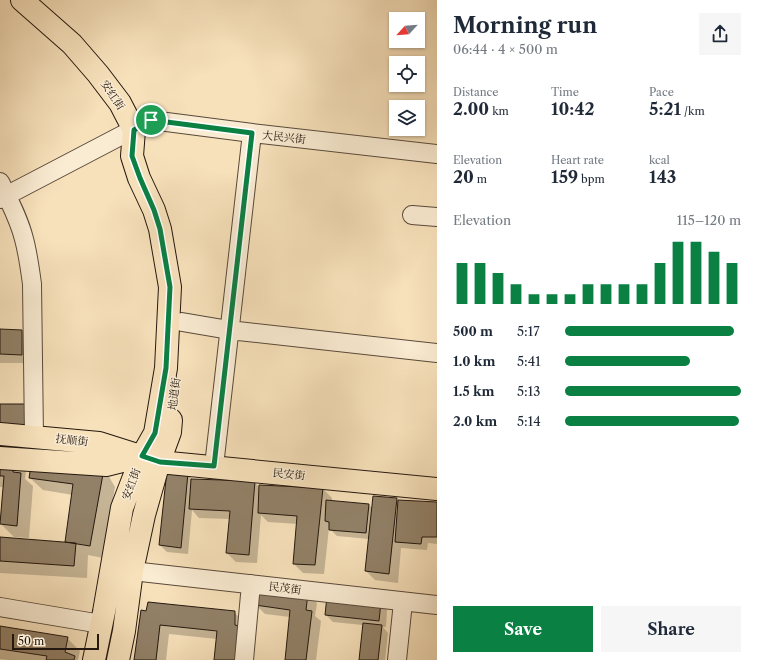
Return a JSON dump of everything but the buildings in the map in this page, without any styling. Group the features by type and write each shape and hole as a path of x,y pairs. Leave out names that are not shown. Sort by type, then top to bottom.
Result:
{"main road":[{"name":"安红街","path":"22,0 72,44 98,74 120,103 134,130 132,156 154,210 160,229 170,287 166,368 151,459 122,508 94,660"},
{"name":"地道街","path":"118,660 124,632 132,571 144,515 151,459 170,432 182,322 182,276 176,244 158,188 134,130"},
{"name":"抚顺街","path":"0,434 99,443 151,459"},
{"name":"抚顺街","path":"0,446 151,459"},
{"name":"抚顺街","path":"0,458 106,465 151,459"},
{"name":"民安街","path":"151,459 437,489"}],"street":[{"name":"大民兴街","path":"2,192 134,130 151,120 437,154"},
{"path":"214,466 252,133"},
{"path":"2,192 24,238 29,261 32,284 34,436"},
{"path":"412,215 437,218"},
{"path":"182,322 229,330 437,353"},
{"name":"民茂街","path":"132,571 437,605"},
{"path":"244,660 251,584"},
{"path":"397,660 403,602"},
{"path":"0,607 101,624"}],"route":[{"path":"151,120 252,133 214,466 160,462 142,456 155,433 166,368 170,287 160,229 154,210 132,156 134,130 151,120"}]}
